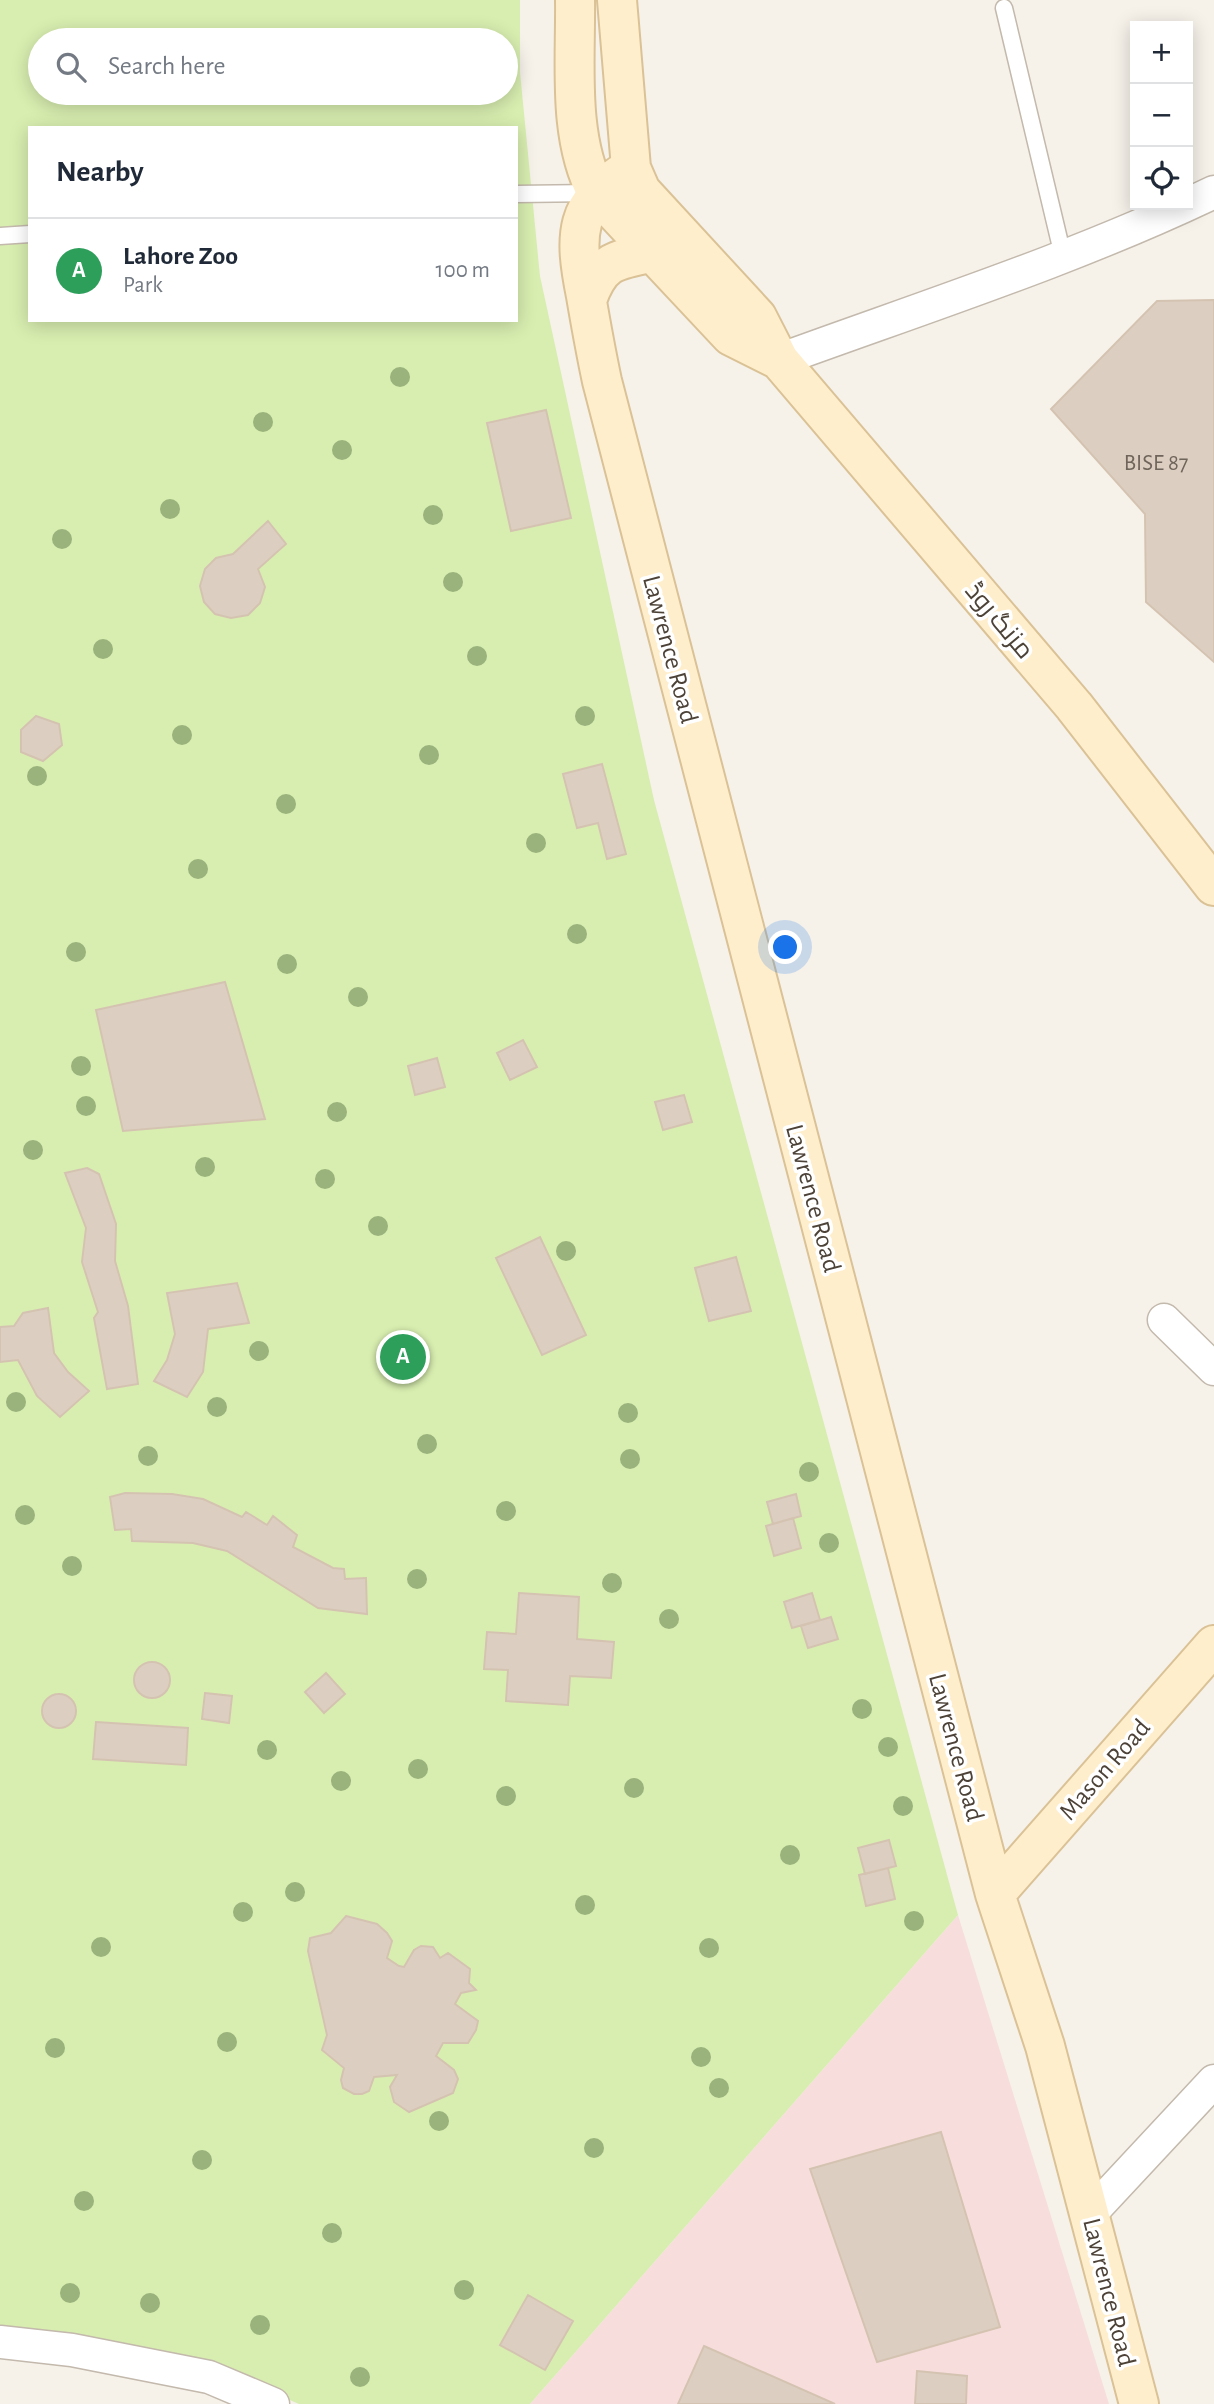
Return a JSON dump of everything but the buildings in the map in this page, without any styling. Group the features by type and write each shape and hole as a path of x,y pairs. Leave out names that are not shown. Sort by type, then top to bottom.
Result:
{"main road":[{"path":"575,0 578,119 587,172 597,193"},
{"path":"617,0 631,168"},
{"name":"Lawrence Road","path":"631,168 597,193 579,229 579,258 601,381 995,1894 1045,2046 1139,2404"},
{"name":"مزنگ روڈ","path":"631,168 642,191 757,317 779,360 1074,706 1214,886"},
{"name":"مزنگ روڈ","path":"597,193 730,336 779,360"},
{"path":"587,300 593,282 611,262 650,253"},
{"name":"Mason Road","path":"995,1894 1214,1645"}],"street":[{"path":"779,360 1063,256 1159,218 1214,192"},
{"path":"1164,1320 1214,1369"},
{"path":"1090,2214 1214,2081"},
{"path":"0,2342 72,2350 209,2377 273,2404"}],"lane":[{"path":"1004,8 1063,256"},
{"path":"518,194 597,193"},
{"path":"0,236 28,234"}],"shaded area":[{"path":"958,1915 1109,2404 530,2404"}],"green space":[{"path":"0,0 520,0 520,72 540,276 654,800 958,1915 530,2404 299,2404 225,2372 0,2332"}],"place":[{"name":"Lahore Zoo","path":"403,1357"}]}
